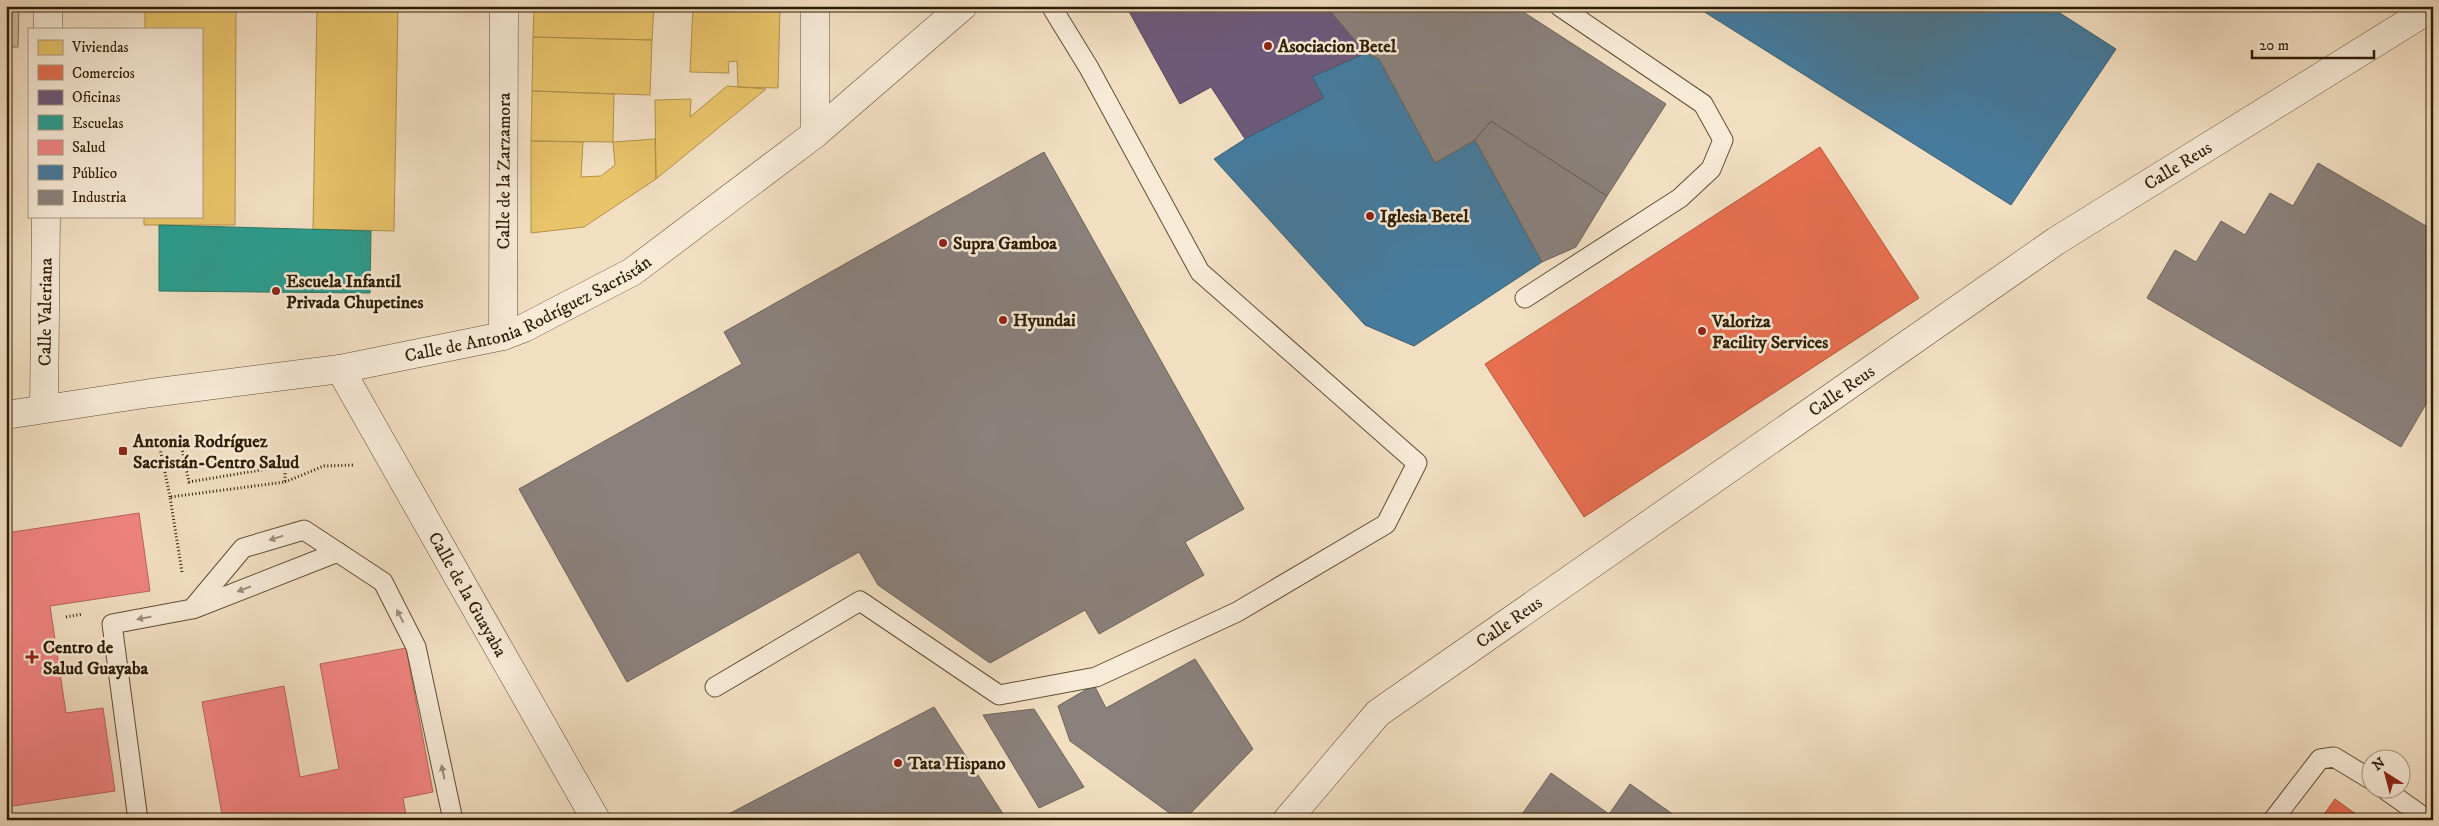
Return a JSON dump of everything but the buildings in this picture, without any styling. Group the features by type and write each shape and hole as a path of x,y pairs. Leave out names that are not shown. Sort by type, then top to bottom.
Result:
{"street":[{"path":"48,6 48,28"},
{"name":"Calle de la Zarzamora","path":"503,336 504,6"},
{"path":"815,6 815,134"},
{"name":"Calle de Antonia Rodríguez Sacristán","path":"6,415 44,408 340,369 503,336 524,328 632,272 815,134 963,6"},
{"name":"Calle Reus","path":"1288,820 1378,713 2056,241 2433,7"},
{"name":"Calle Valeriana","path":"44,408 46,218"},
{"name":"Calle de la Guayaba","path":"340,369 596,820"}],"lane":[{"path":"715,687 860,601 1000,695 1096,677 1237,612 1386,524 1417,463 1200,272 1088,68 1051,6"},
{"path":"1525,298 1680,198 1711,169 1723,140 1703,104 1559,6"},
{"path":"192,610 243,548 304,530 383,582 416,647 453,820"},
{"path":"138,820 112,624 192,610 338,552"},
{"path":"2273,820 2320,759 2334,758 2362,774"},
{"path":"2397,798 2428,820"}],"path":[{"path":"181,444 189,482 285,466 285,482"},
{"path":"160,448 183,578"},
{"path":"170,497 285,482 324,466 354,465"},
{"path":"66,617 93,612"}],"shaded area":[{"path":"6,6 19,6 18,47 6,47"}],"place":[{"name":"Asociacion Betel","path":"1268,46"},
{"name":"Iglesia Betel","path":"1370,216"},
{"name":"Supra Gamboa","path":"943,243"},
{"name":"Escuela Infantil Privada Chupetines","path":"276,291"},
{"name":"Hyundai","path":"1003,320"},
{"name":"Valoriza Facility Services","path":"1702,331"},
{"name":"Antonia Rodríguez Sacristán-Centro Salud","path":"123,451"},
{"name":"Centro de Salud Guayaba","path":"32,657"},
{"name":"Tata Hispano","path":"898,763"}]}
